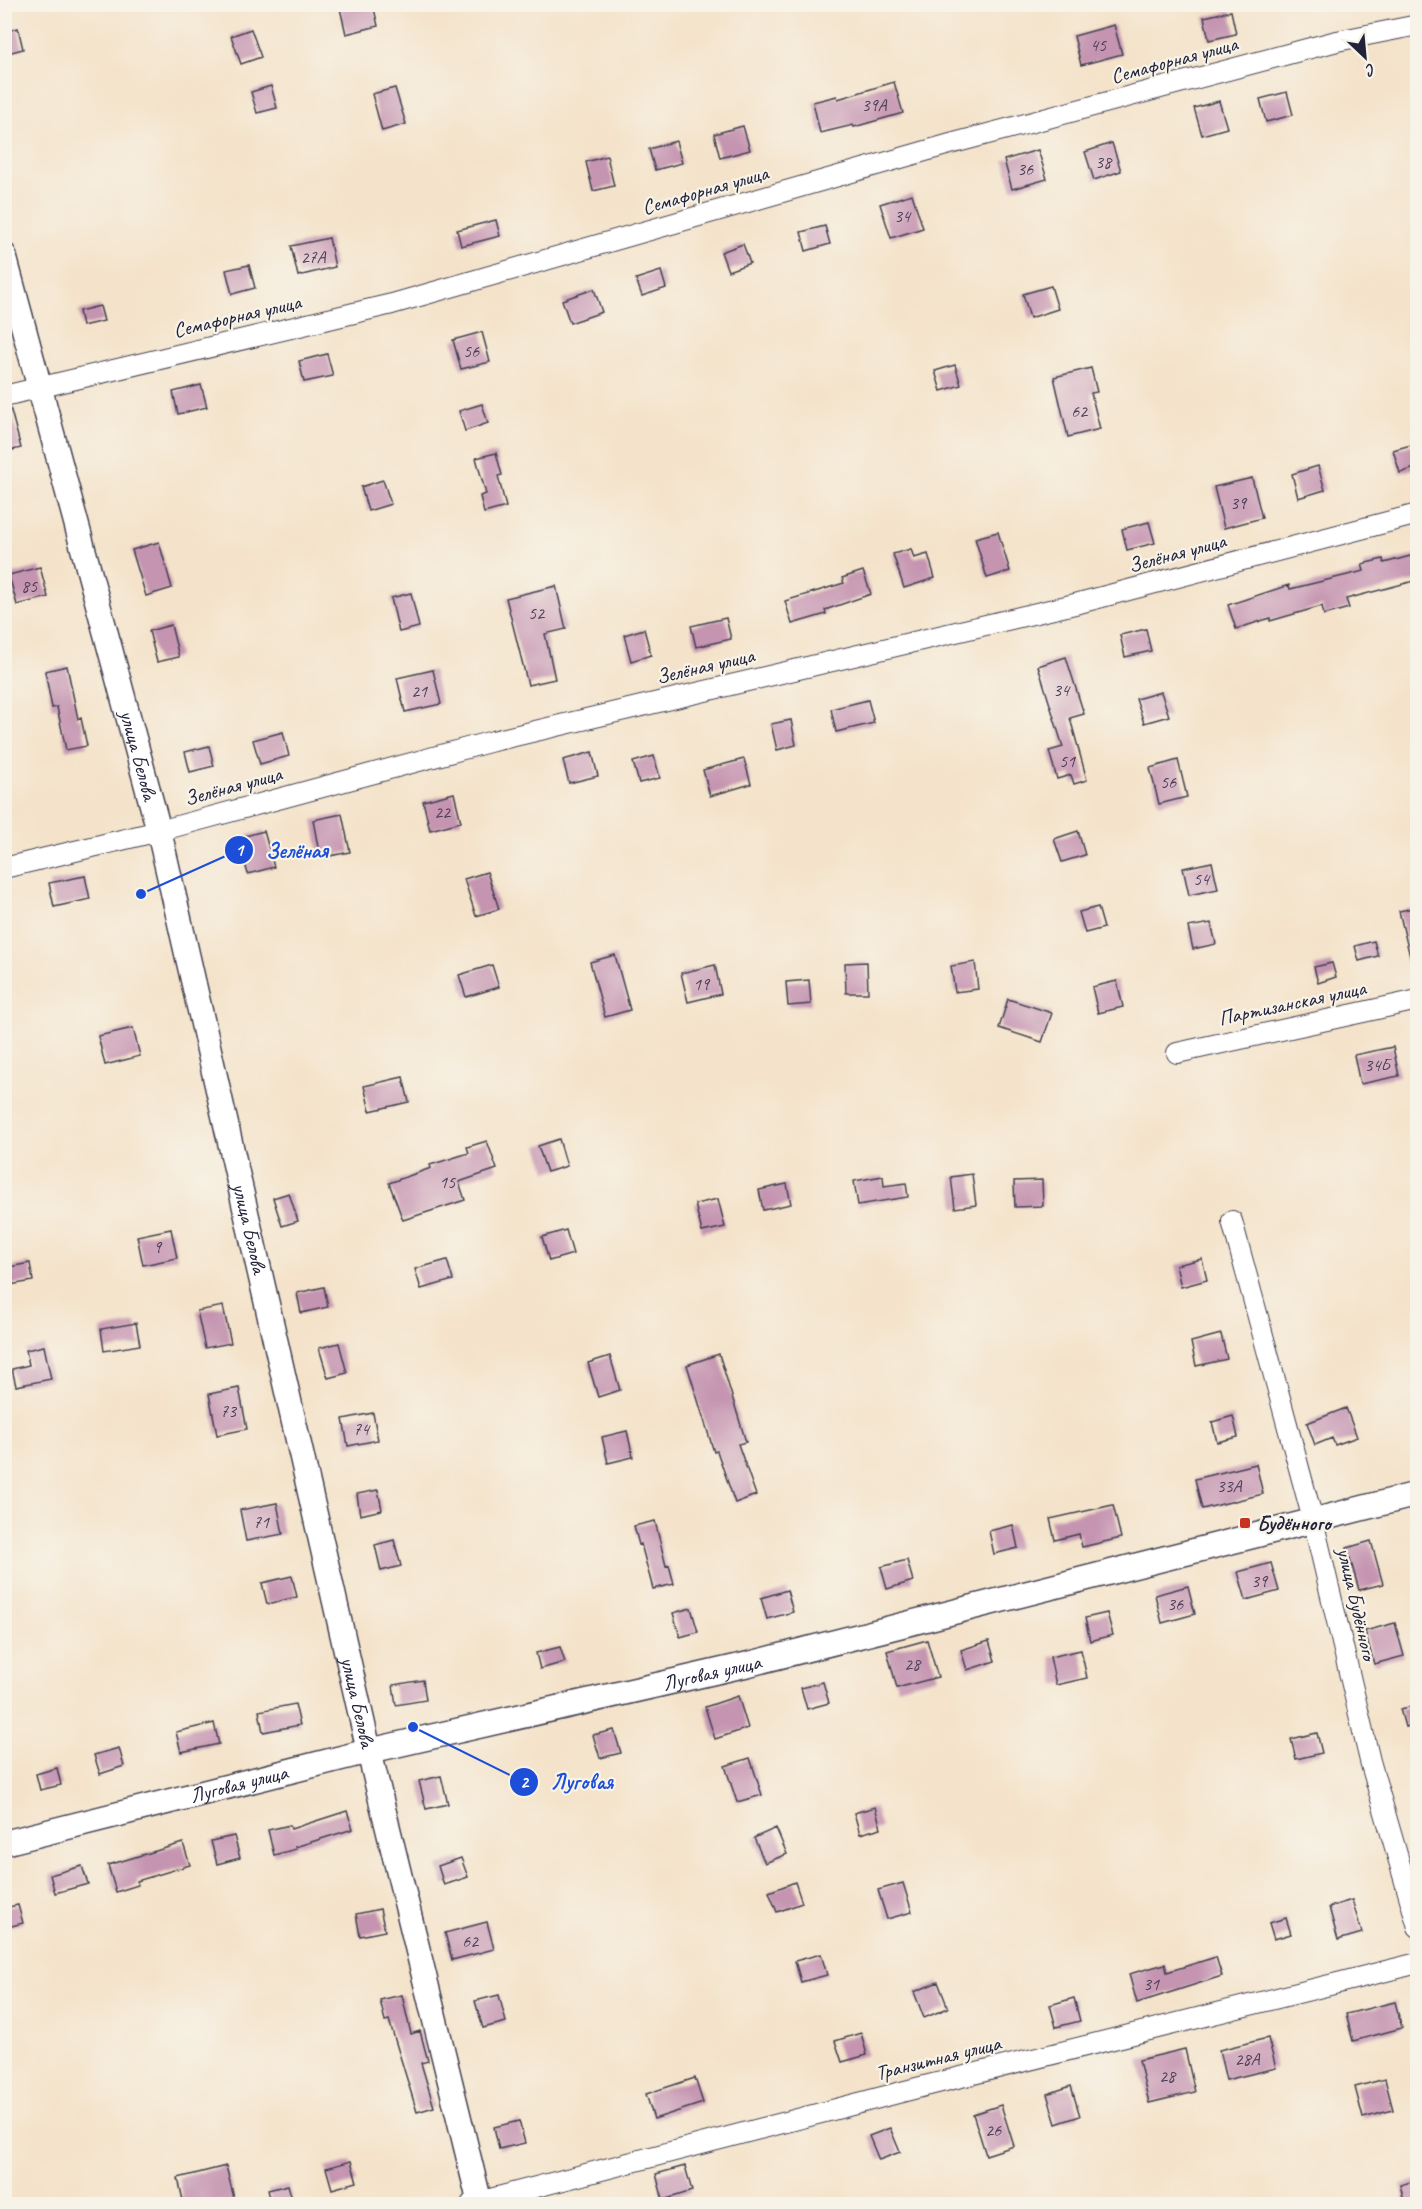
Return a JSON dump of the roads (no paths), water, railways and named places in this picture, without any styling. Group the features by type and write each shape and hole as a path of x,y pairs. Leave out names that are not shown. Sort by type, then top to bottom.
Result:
{"street":[{"name":"Семафорная улица","path":"4,396 392,304 950,144 1337,41 1418,25"},
{"name":"улица Белова","path":"4,255 159,831 369,1751 477,2204"},
{"name":"Зелёная улица","path":"4,868 159,831 493,741 1079,603 1418,514"},
{"name":"Партизанская улица","path":"1177,1053 1418,1000"},
{"name":"улица Будённого","path":"1232,1221 1313,1520 1370,1761 1418,1927"},
{"name":"Луговая улица","path":"4,1843 369,1751 749,1664 1418,1494"},
{"name":"Транзитная улица","path":"477,2204 913,2089 1418,1963"}],"place":[{"name":"Зелёная","path":"141,894"},
{"name":"Будённого","path":"1245,1523"},
{"name":"Луговая","path":"413,1727"}]}
